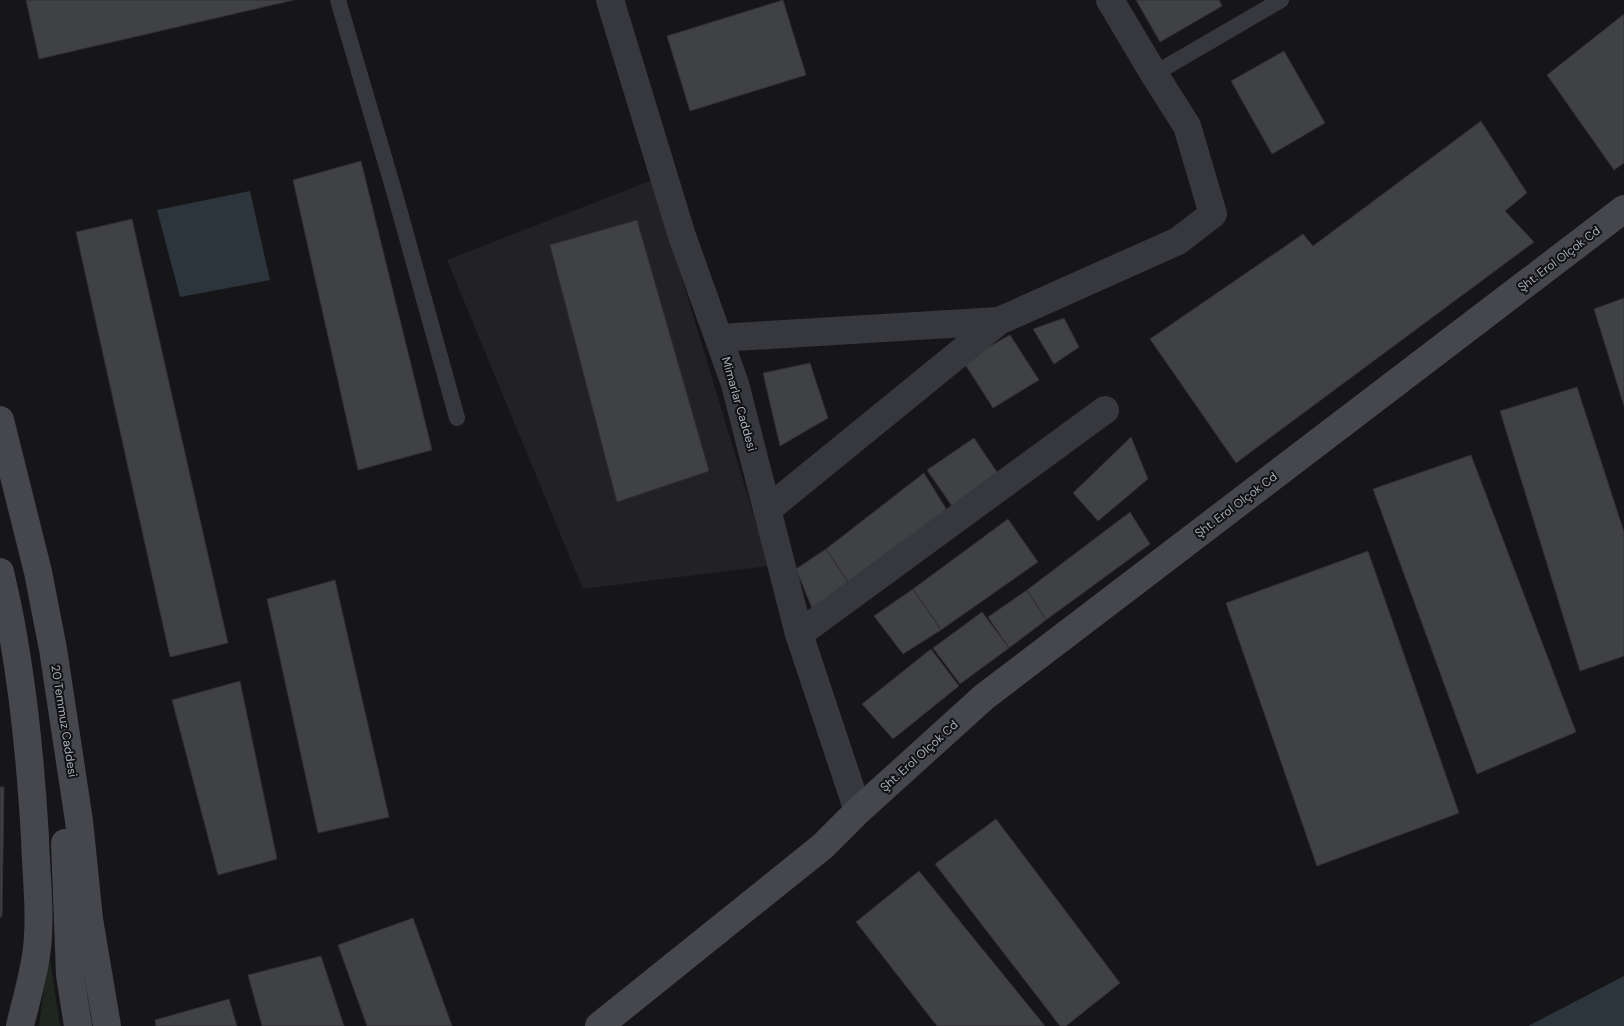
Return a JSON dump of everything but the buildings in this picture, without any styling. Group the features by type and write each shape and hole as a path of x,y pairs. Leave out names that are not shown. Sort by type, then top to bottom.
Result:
{"main road":[{"name":"Şht. Erol Olçok Cd","path":"599,1026 823,846 858,811 984,697 1624,209"},
{"name":"20 Temmuz Caddesi","path":"0,420 38,572 53,650 79,821 90,919 107,1026"},
{"path":"0,572 8,655 25,710 32,772 38,902 37,948 29,992 20,1026"},
{"path":"53,650 65,802 64,851 70,975 78,1026"}],"street":[{"name":"Mimarlar Caddesi","path":"610,0 682,236 736,384 799,634 858,811"},
{"path":"767,510 998,321 1178,241 1214,214 1187,126 1110,0"},
{"path":"719,338 998,321"},
{"path":"799,634 1105,410"}],"lane":[{"path":"338,0 394,191 457,418"},
{"path":"1154,74 1281,0"}],"shaded area":[{"path":"652,180 769,566 583,589 447,260"},
{"path":"250,191 270,280 180,297 157,210"},
{"path":"49,952 60,1026 39,1026"},
{"path":"1624,976 1624,1026 1528,1026"}]}
